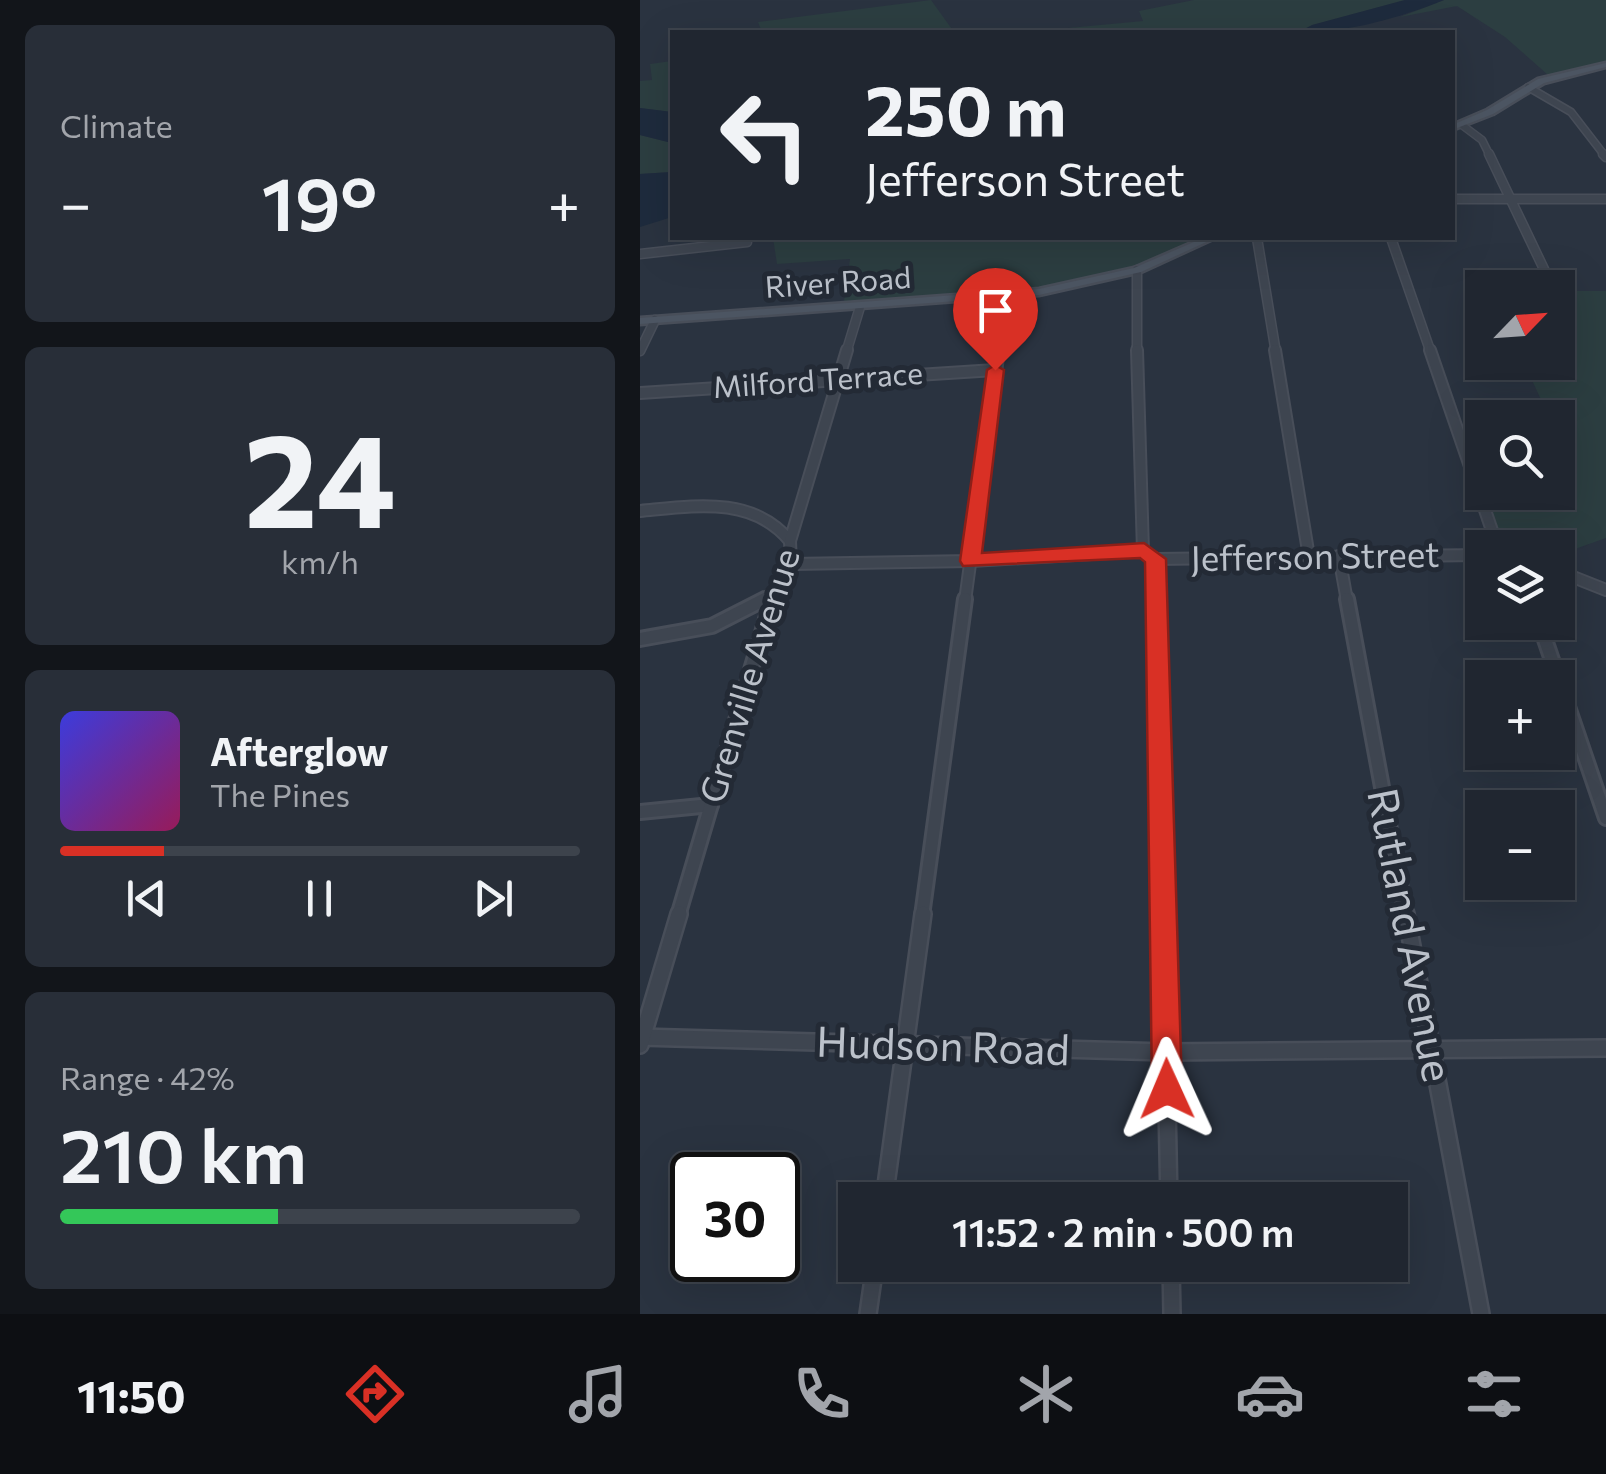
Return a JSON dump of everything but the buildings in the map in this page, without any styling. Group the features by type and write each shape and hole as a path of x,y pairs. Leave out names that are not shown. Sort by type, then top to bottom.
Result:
{"main road":[{"path":"1457,127 1490,112 1528,87 1606,66"},
{"name":"River Road","path":"640,321 1006,296 1072,286 1136,270 1205,240"}],"street":[{"path":"1528,87 1571,112 1606,157"},
{"path":"1457,127 1482,140 1545,270"},
{"path":"1455,199 1606,199"},
{"path":"1257,240 1309,557"},
{"path":"1392,240 1492,530"},
{"path":"640,254 747,242"},
{"path":"1136,270 1138,471 1150,555 1170,1182"},
{"path":"886,1182 1006,296"},
{"name":"Grenville Avenue","path":"641,1040 775,590 791,564 790,541 860,307"},
{"path":"640,352 655,320"},
{"name":"Milford Terrace","path":"640,393 995,370"},
{"path":"640,511 707,506 748,511 778,524 790,541"},
{"name":"Jefferson Street","path":"791,564 1150,555 1465,554"},
{"name":"Rutland Avenue","path":"1340,556 1481,1314"},
{"path":"1575,578 1606,590"},
{"path":"640,639 716,624 757,605 775,590"},
{"path":"1544,640 1606,818"},
{"path":"640,812 711,806"},
{"name":"Hudson Road","path":"641,1040 1166,1052 1606,1048"},
{"path":"868,1314 873,1282"},
{"path":"1171,1282 1172,1314"}],"shaded area":[{"path":"931,0 953,30 761,30 758,22"},
{"path":"1194,0 1405,0 1303,30 1047,30 1143,21 1139,11"},
{"path":"1444,0 1606,0 1606,65 1548,75 1505,37 1457,6 1400,17"},
{"path":"670,61 670,112 640,108 640,81 652,80 650,64"},
{"path":"640,135 670,142 670,172 640,174"},
{"path":"773,240 1183,240 1196,246 1160,261 1072,286 843,308 850,259 777,264"},
{"path":"1575,291 1606,291 1606,538 1575,549 1575,530 1492,530 1485,510 1575,510 1575,400 1541,400 1532,380 1575,380"}],"water":[{"path":"1405,0 1444,0 1373,23 1336,30 1303,30"},
{"path":"640,108 670,112 670,142 640,135"},
{"path":"670,172 670,218 640,227 640,174"}],"route":[{"path":"995,370 970,561 1144,551 1156,559 1167,1089"}]}
